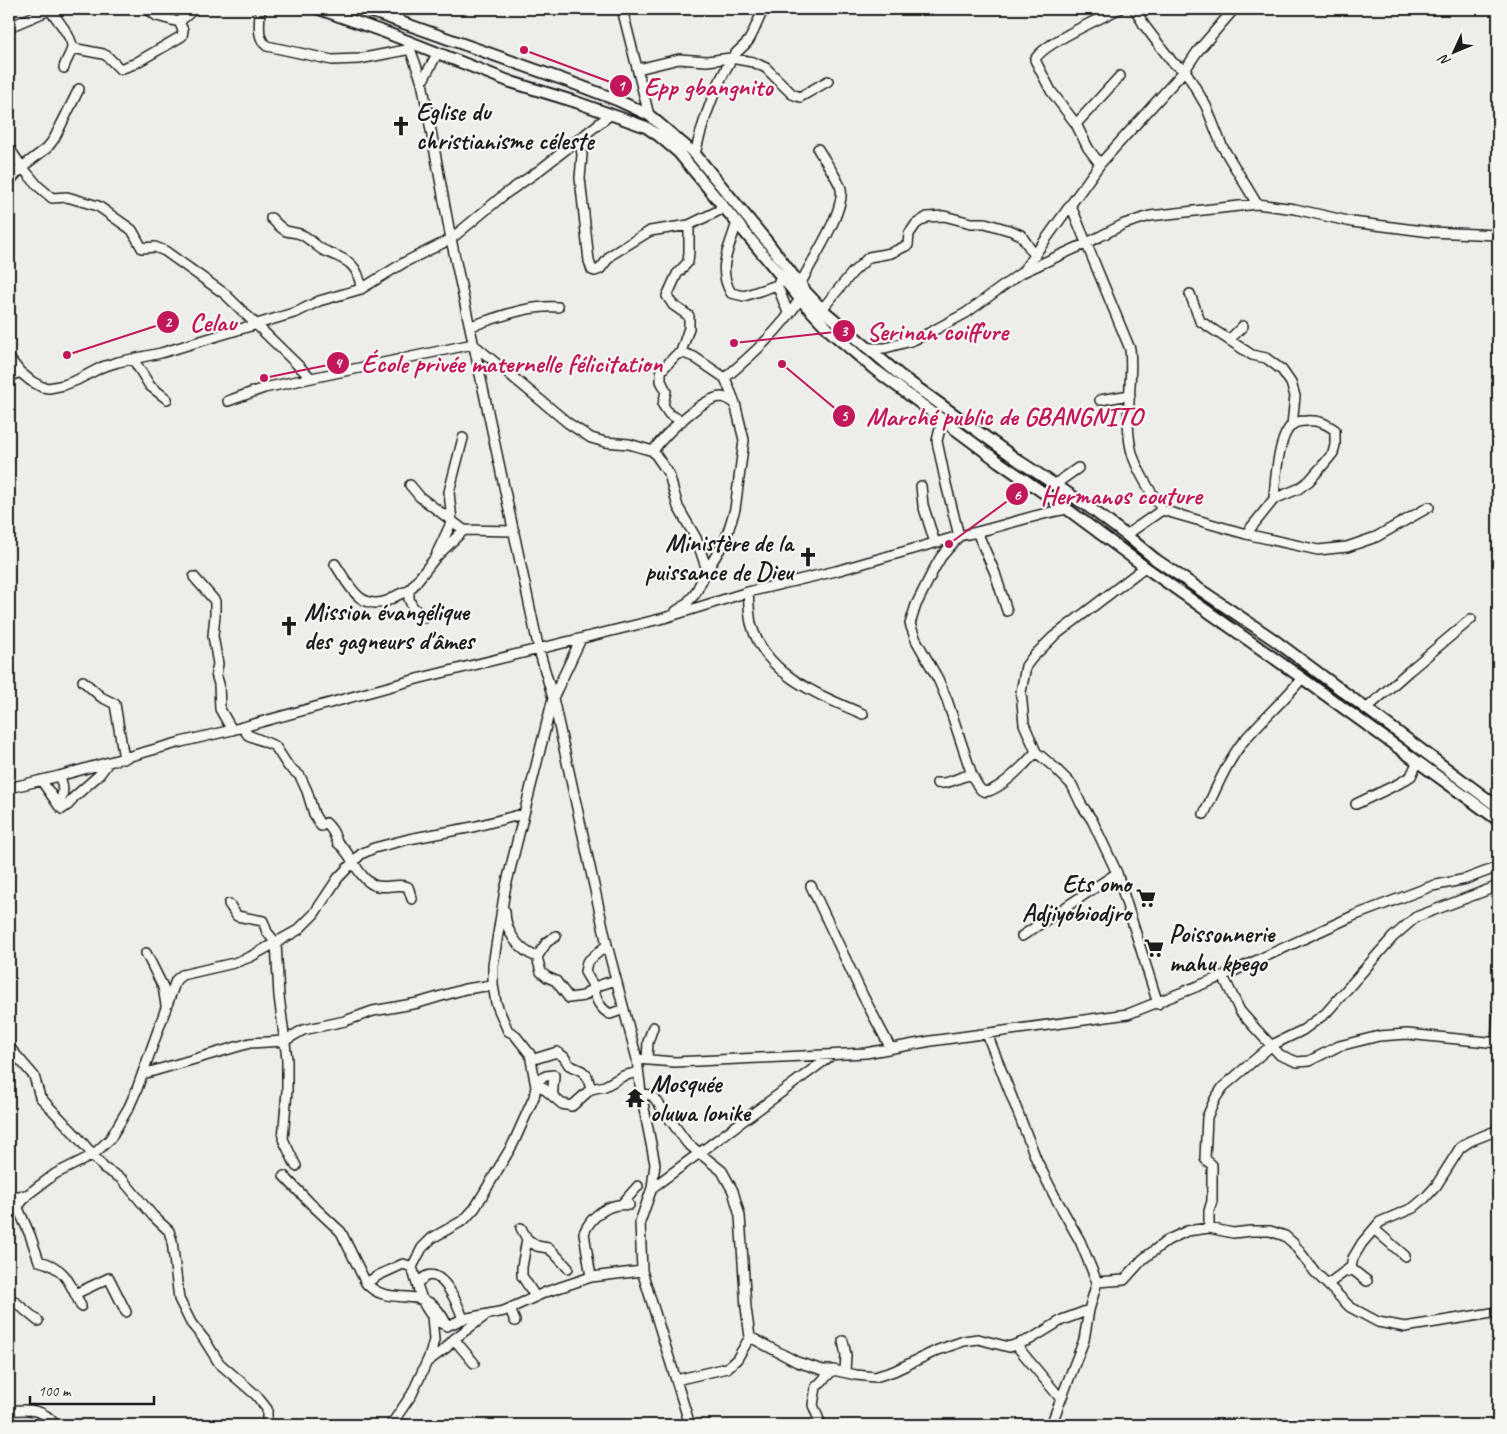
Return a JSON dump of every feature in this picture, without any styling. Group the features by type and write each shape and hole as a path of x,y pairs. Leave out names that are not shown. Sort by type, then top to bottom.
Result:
{"main road":[{"path":"319,9 388,33 410,46 610,115 646,128 660,136 679,153 737,222 779,281 822,309 901,376 1054,486 1086,505 1155,559 1273,639 1498,807"},
{"path":"364,9 563,80 624,103 649,115 695,154 769,244 802,295 832,333 874,369 1145,567 1498,820"}],"street":[{"path":"72,48 107,56 120,69 134,64 182,36 184,30 179,22 156,16 147,9"},
{"path":"179,22 194,9"},
{"path":"260,9 260,36 262,42 267,46 332,60 359,59 410,46 422,82 451,239 539,650 552,698 607,945 637,1059 641,1093 655,1164 652,1188 640,1222 642,1271 690,1425"},
{"path":"394,9 400,22"},
{"path":"622,9 649,115"},
{"path":"695,154 702,122 710,102 731,58 748,40 764,9"},
{"path":"1100,164 1088,148 1076,124 1042,77 1035,60 1037,55 1055,42 1119,9"},
{"path":"1135,9 1144,25 1172,63 1185,70 1206,106 1222,146 1257,204"},
{"path":"1021,274 1100,164 1185,70 1197,52 1234,9"},
{"path":"9,26 47,11 51,12 70,37 72,48 64,68"},
{"path":"422,82 437,54"},
{"path":"638,69 679,59 707,61 731,58 754,62 766,68 792,94 800,98 828,81"},
{"path":"1076,124 1120,76"},
{"path":"9,182 22,167 47,148 54,139 79,89"},
{"path":"9,358 20,372 31,381 42,387 49,388 77,380 102,367 133,358 161,353 255,325 360,289 405,262 451,239 505,194 537,172 610,115"},
{"path":"580,138 582,155 580,178 589,261 592,270 600,269 611,255 650,231 688,225 718,212 723,205"},
{"path":"9,148 38,186 52,198 67,198 98,206 132,230 142,248 155,247 164,251 225,294 311,378"},
{"path":"725,378 749,357 790,315 802,295 802,283 809,267 820,250 842,199 841,187 818,149"},
{"path":"867,348 885,348 911,341 929,333 966,313 1021,274 1124,224 1150,216 1257,204 1295,209 1352,222 1431,232 1498,235"},
{"path":"1071,206 1088,243 1130,349 1132,365 1129,438 1133,456 1143,478 1162,510 1246,534 1318,550 1347,547 1376,537 1429,507"},
{"path":"822,309 852,273 869,257 891,253 908,245 909,234 916,224 927,217 944,216 1012,230 1021,235 1035,256"},
{"path":"271,218 284,230 304,236 321,248 347,259 354,267 360,282 360,289"},
{"path":"737,222 726,253 725,282 731,292 744,296 779,281 790,315"},
{"path":"682,421 669,414 663,405 666,391 661,381 661,371 681,352 689,328 689,316 673,305 667,296 677,274 688,262 688,225"},
{"path":"1190,294 1200,321 1252,355 1266,358 1282,370 1291,383 1295,396 1292,425 1286,433 1278,457 1274,499"},
{"path":"471,326 528,309 545,306 558,307"},
{"path":"1229,340 1243,326"},
{"path":"228,401 264,388 473,344"},
{"path":"473,344 568,423 591,438 605,442 629,444 653,451 669,474 678,507 696,538 707,570"},
{"path":"664,618 684,606 695,594 725,541 735,509 744,440 735,403 725,378 694,357 681,352"},
{"path":"133,358 150,386 167,399"},
{"path":"9,376 20,372"},
{"path":"1100,400 1130,395"},
{"path":"653,451 661,439 711,399 724,397 735,403"},
{"path":"942,420 937,441 959,536"},
{"path":"1246,534 1274,499 1298,489 1309,481 1333,453 1335,444 1334,430 1326,424 1316,420 1292,425"},
{"path":"435,558 452,521 449,492 463,438"},
{"path":"1054,486 1078,468"},
{"path":"410,484 420,497 464,530 514,531"},
{"path":"921,486 924,505 935,543"},
{"path":"1047,512 1050,498"},
{"path":"9,788 124,759 180,742 232,730 417,679 664,618 748,592 836,571 1047,512 1067,509"},
{"path":"1126,535 1162,510"},
{"path":"335,564 360,598 370,604 387,601 398,594 409,591 435,558 464,530"},
{"path":"977,532 1007,611"},
{"path":"959,536 941,557 934,569 916,605 910,624 916,640 948,700 972,776 982,791 992,790 1013,776 1036,752"},
{"path":"1145,567 1053,637 1026,666 1022,692 1024,724 1036,752 1072,785 1081,804 1092,820 1117,873 1158,1004"},
{"path":"194,577 215,601 213,636 218,664 216,674 219,684 220,709 232,730"},
{"path":"409,591 409,599 412,606 424,618"},
{"path":"748,592 751,622 758,642 768,657 804,687 863,714"},
{"path":"1366,710 1471,619"},
{"path":"446,1326 432,1316 421,1300 412,1267 422,1248 432,1238 464,1220 475,1208 513,1144 534,1097 536,1082 530,1054 514,1034 508,1031 496,1003 493,985 496,947 505,890 552,698 581,639"},
{"path":"1204,814 1230,760 1237,750 1287,697 1302,678"},
{"path":"83,681 101,697 115,704 124,759"},
{"path":"242,727 248,735 275,746 288,766 300,776 314,814 321,826 326,824 334,831 339,844 373,885 385,887 404,885 408,887 412,899"},
{"path":"1356,804 1411,776 1418,762"},
{"path":"41,780 62,809 70,804 73,798 99,775 108,763"},
{"path":"59,776 63,783 59,806"},
{"path":"937,783 944,784 972,776"},
{"path":"9,1218 27,1195 55,1174 93,1155 110,1138 120,1124 144,1074 176,980 182,975 234,963 250,957 298,930 314,914 326,894 361,854 374,848 409,839 473,827 523,814"},
{"path":"637,1059 675,1062 866,1053 890,1047 1128,1014 1158,1004 1223,976 1353,916 1425,889 1466,879 1498,867"},
{"path":"1022,936 1117,873"},
{"path":"811,886 863,996 890,1047"},
{"path":"1209,1228 1208,1211 1212,1201 1212,1165 1205,1159 1207,1117 1223,1087 1272,1045 1303,1030 1326,1012 1393,937 1416,917 1498,886"},
{"path":"505,890 507,928 511,936 528,954 536,957"},
{"path":"229,904 237,916 263,922 267,932 276,943 278,996 287,1058 283,1140 296,1166"},
{"path":"496,947 507,928"},
{"path":"536,957 547,942 556,936"},
{"path":"607,945 587,962 585,972 594,987 595,997 602,1010 610,1014 624,1009"},
{"path":"146,953 163,987 166,1008"},
{"path":"536,957 541,972 556,982 569,998 584,996 594,987 616,980"},
{"path":"1223,976 1240,1011 1280,1055 1298,1062 1309,1061 1339,1046 1378,1036 1407,1034 1498,1044 1498,1012"},
{"path":"144,1074 250,1043 284,1041 303,1030 344,1021 373,1011 418,1003 442,994 493,985"},
{"path":"647,1060 648,1042 653,1027"},
{"path":"987,1034 1037,1162 1080,1241 1097,1282 1089,1310 1084,1340 1051,1425"},
{"path":"9,1046 34,1076 40,1097 54,1110 104,1168 122,1179 153,1216 169,1231 179,1299 191,1323 219,1363 256,1395 268,1409 267,1425"},
{"path":"531,1060 557,1052 564,1057 569,1065 582,1071 587,1076 591,1089"},
{"path":"652,1188 832,1055"},
{"path":"536,1082 562,1104 572,1106 591,1089 606,1086 623,1076 638,1072"},
{"path":"536,1082 546,1076 554,1075 554,1083 551,1088 553,1096"},
{"path":"641,1093 653,1096 687,1143 722,1171 733,1191 740,1216 746,1308 750,1337 736,1359 727,1368 676,1380"},
{"path":"1328,1284 1351,1267 1362,1243 1380,1222 1413,1208 1425,1198 1436,1186 1460,1148 1498,1130"},
{"path":"284,1176 310,1204 342,1232 366,1283 372,1290 381,1294 430,1303 442,1315 446,1326"},
{"path":"591,1277 584,1233 591,1220 607,1208 626,1205 638,1186"},
{"path":"9,1197 27,1195"},
{"path":"17,1206 30,1235 38,1261 52,1264 62,1272 81,1306"},
{"path":"521,1228 527,1239 537,1246 548,1248 568,1268"},
{"path":"1097,1282 1124,1280 1144,1259 1168,1240 1187,1231 1209,1228 1233,1233 1270,1231 1285,1236 1293,1243 1315,1272 1350,1307 1378,1322 1406,1327 1498,1312"},
{"path":"1374,1229 1405,1256"},
{"path":"527,1239 522,1276 535,1296"},
{"path":"366,1283 403,1264 412,1267"},
{"path":"1344,1272 1353,1270 1367,1281"},
{"path":"434,1340 446,1326 463,1319 485,1316 510,1309 535,1296 591,1277 642,1271"},
{"path":"417,1283 427,1276 434,1276 440,1279 450,1292 463,1319"},
{"path":"75,1294 109,1278 126,1312"},
{"path":"9,1301 14,1301 38,1321"},
{"path":"510,1309 515,1321"},
{"path":"750,1337 797,1362 823,1370 845,1371 856,1375 875,1377 894,1371 938,1350 978,1338 1009,1347 1016,1345 1031,1339 1062,1320 1089,1310"},
{"path":"388,1425 412,1394 427,1362 434,1340 432,1316"},
{"path":"427,1362 485,1316"},
{"path":"454,1339 474,1364"},
{"path":"843,1341 846,1356 845,1371"},
{"path":"1016,1345 1061,1399"},
{"path":"821,1425 818,1422 813,1405 816,1387 833,1370"},
{"path":"9,1411 22,1409 39,1411 51,1419 55,1425"}],"place":[{"name":"Epp gbangnito","path":"524,50"},
{"name":"Eglise du christianisme céleste","path":"401,126"},
{"name":"Serinan coiffure","path":"734,343"},
{"name":"Celau","path":"67,355"},
{"name":"Marché public de GBANGNITO","path":"782,364"},
{"name":"École privée maternelle félicitation","path":"264,378"},
{"name":"Hermanos couture","path":"949,544"},
{"name":"Ministère de la puissance de Dieu","path":"808,557"},
{"name":"Mission évangélique des gagneurs d'âmes","path":"289,626"},
{"name":"Ets omo Adjiyobiodjro","path":"1146,898"},
{"name":"Poissonnerie mahu kpego","path":"1154,948"},
{"name":"Mosquée oluwa lonike","path":"635,1098"}]}
